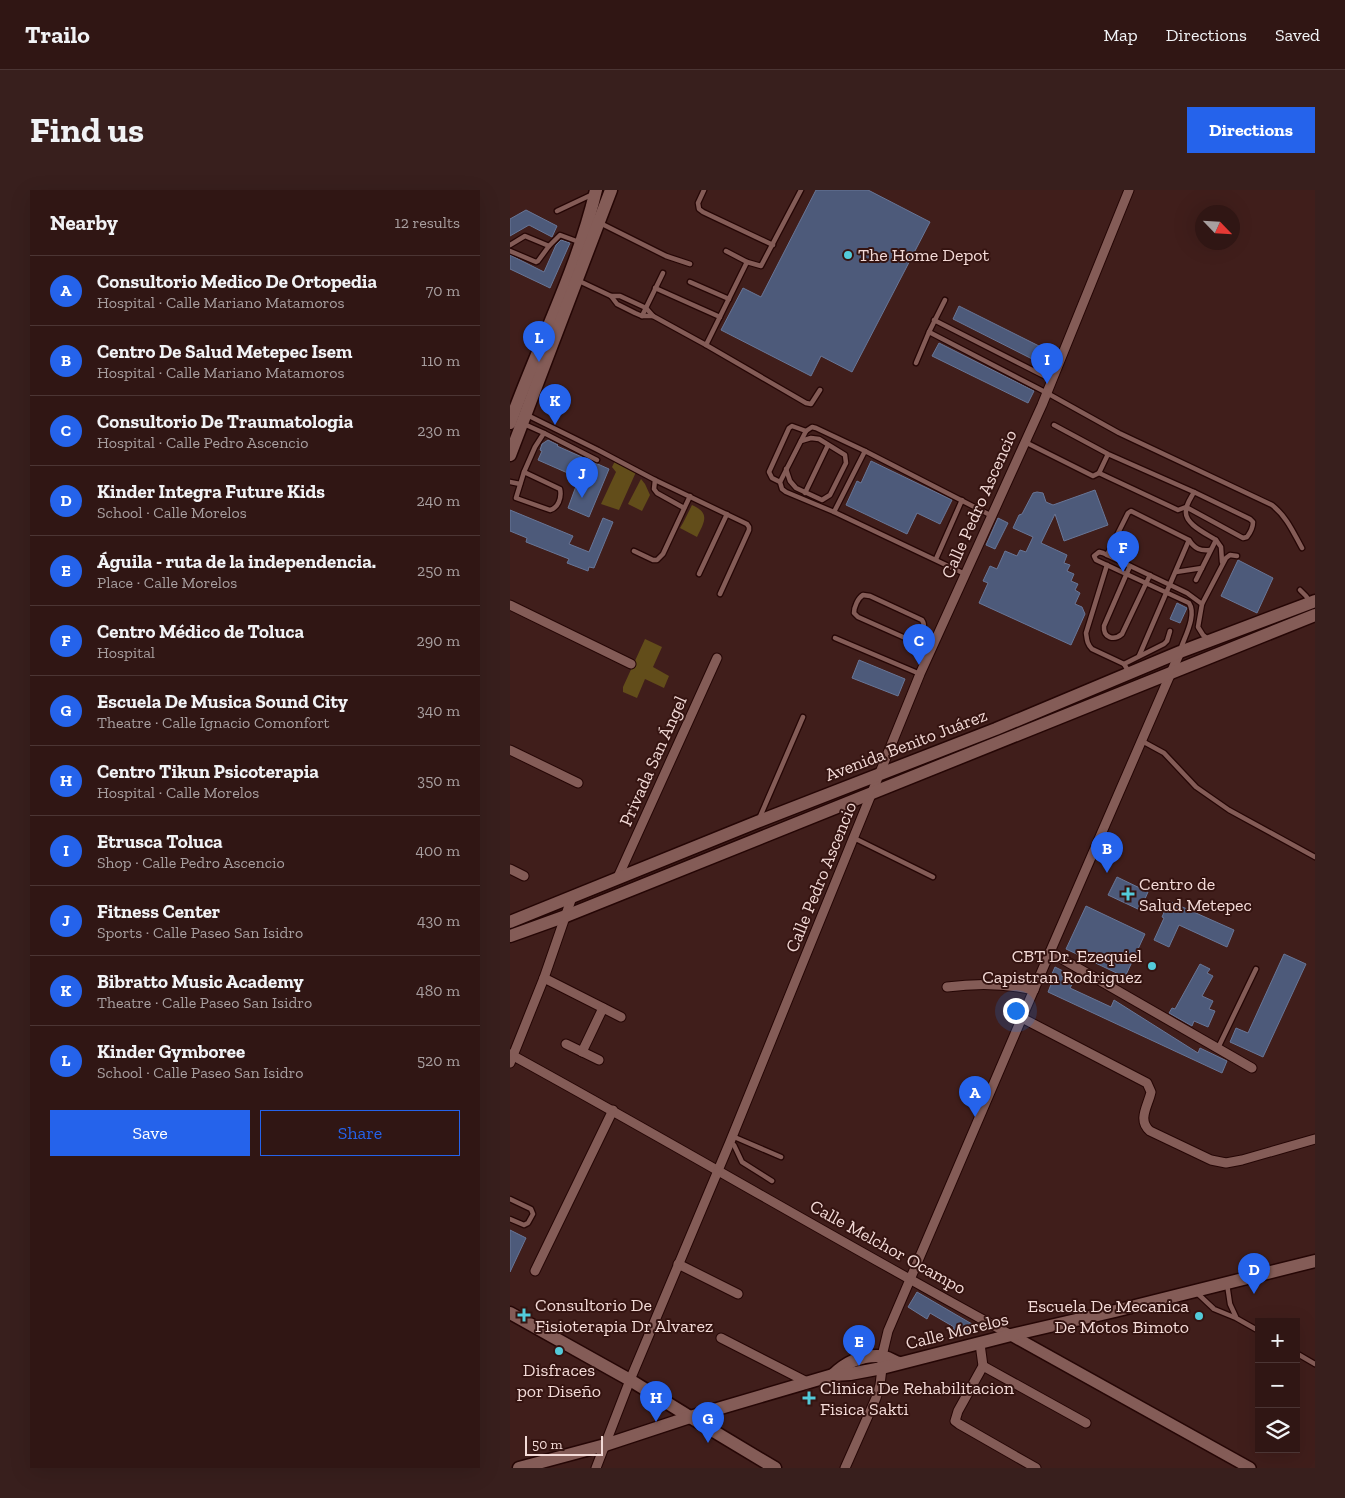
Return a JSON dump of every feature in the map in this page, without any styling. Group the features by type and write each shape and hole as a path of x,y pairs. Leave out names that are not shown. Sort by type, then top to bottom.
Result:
{"main road":[{"path":"510,455 517,417 573,278 594,220 610,190"},
{"path":"594,220 595,192"},
{"name":"Avenida Benito Juárez","path":"510,922 572,898 618,877 996,729 1127,669 1211,641 1312,602"},
{"name":"Avenida Benito Juárez","path":"510,936 566,916 1315,615"},
{"name":"Calle Morelos","path":"525,1467 605,1445 690,1417 809,1383 833,1375 844,1365 860,1358 899,1363 1315,1261"},
{"path":"510,1313 630,1380 775,1468"}],"street":[{"name":"Calle Pedro Ascencio","path":"596,1468 630,1380 731,1139 920,674 1052,380 1129,190"},
{"path":"510,605 631,664"},
{"path":"845,1468 876,1398 880,1385 888,1331 1180,652"},
{"name":"Privada San Ángel","path":"618,877 717,658"},
{"path":"510,750 578,783"},
{"path":"510,869 524,876"},
{"path":"511,1057 544,978 572,898"},
{"path":"1050,952 1252,1068"},
{"path":"544,978 621,1017"},
{"path":"947,987 968,984 1012,985 1034,990"},
{"path":"582,1052 604,1008"},
{"path":"1022,1018 1147,1083 1151,1092 1144,1113 1143,1122 1145,1128 1211,1160 1226,1163 1242,1160 1315,1139"},
{"path":"566,1044 599,1060"},
{"name":"Calle Melchor Ocampo","path":"511,1057 613,1110 910,1280 1250,1468"},
{"path":"535,1271 613,1110"},
{"path":"678,1264 738,1294"},
{"path":"721,1338 809,1383"},
{"path":"980,1344 983,1366 958,1411 956,1421 1036,1468"},
{"path":"983,1366 1086,1423"}],"lane":[{"path":"704,190 698,203 703,212 772,245"},
{"path":"726,251 747,262 761,266 801,190"},
{"path":"557,210 595,192"},
{"path":"594,220 666,256 690,264"},
{"path":"510,251 536,262 560,235 585,245"},
{"path":"510,245 527,236 549,246"},
{"path":"706,344 747,262"},
{"path":"642,316 663,273"},
{"path":"573,278 610,296 617,304 642,316 653,316"},
{"path":"690,282 729,299"},
{"path":"655,288 720,317"},
{"path":"610,296 620,296 646,308 653,316 706,344 806,403 811,404 820,390"},
{"path":"916,363 934,320 945,300"},
{"path":"934,320 1052,380"},
{"path":"929,332 1118,433 1272,505 1282,513 1289,523 1302,548"},
{"path":"517,417 597,460"},
{"path":"517,417 598,450 655,480 747,524 749,530 720,594"},
{"path":"1054,425 1108,454 1252,520 1253,525 1249,535 1243,538 1186,507 1178,510 1099,472"},
{"path":"780,482 772,478 769,472 789,428 792,426 806,430"},
{"path":"966,574 834,512 786,492 782,489 780,482 806,430 812,427 865,451 992,516"},
{"path":"524,472 560,489 561,495 555,509 550,510 518,500 514,492 520,484 524,472 544,433"},
{"path":"786,469 792,484 805,493 822,500 830,495 846,463 845,456 828,444 814,438 801,441"},
{"path":"1025,442 1093,476 1099,472 1108,454"},
{"path":"805,493 828,444"},
{"path":"834,512 865,451"},
{"path":"655,480 654,486 657,492 684,508"},
{"path":"510,482 520,484"},
{"path":"1194,492 1186,507 1185,513 1188,521 1216,540 1221,548 1222,564"},
{"path":"634,551 653,560 660,558 690,496"},
{"path":"936,559 962,500"},
{"path":"1108,555 1130,512 1134,512 1189,540 1199,550 1210,550"},
{"path":"699,574 727,514"},
{"path":"1107,565 1086,633 1088,646 1127,669 1139,656 1189,540"},
{"path":"1196,580 1216,540"},
{"path":"1180,652 1191,619 1192,606 1186,601 1096,560 1094,556 1099,552 1108,555 1193,596 1202,604"},
{"path":"1211,641 1203,635 1198,627 1202,604 1222,564 1230,555 1237,556"},
{"path":"1130,566 1104,626 1106,636 1117,638 1122,634 1150,575"},
{"path":"1176,572 1202,568"},
{"path":"1300,590 1312,602"},
{"path":"863,595 870,596 922,620 924,625 922,633 916,641 912,641 858,616 854,613 854,610 860,597 863,595"},
{"path":"1139,656 1164,644 1170,632"},
{"path":"922,633 936,639"},
{"path":"834,638 920,674"},
{"path":"757,822 803,717"},
{"path":"1142,741 1164,753 1196,787 1229,810 1315,857"},
{"path":"854,838 933,877"},
{"path":"1218,1048 1256,969"},
{"path":"731,1139 781,1157"},
{"path":"731,1139 742,1162 772,1181"},
{"path":"510,1199 531,1209 533,1214 528,1223 524,1225 510,1219"},
{"path":"1227,1283 1230,1304 1236,1318"},
{"path":"1195,1291 1214,1308 1255,1329"},
{"path":"1300,1355 1315,1364"}],"shaded area":[{"path":"615,461 636,472 619,510 601,504 616,472 612,467"},
{"path":"641,479 650,495 642,511 628,504"},
{"path":"692,505 704,514 704,522 697,537 680,528"},
{"path":"645,639 662,647 653,667 669,676 664,688 645,679 637,698 623,692 623,687"}],"building":[{"name":"The Home Depot","path":"816,190 868,190 930,222 852,372 821,356 811,376 721,330 743,288 761,297"},
{"path":"526,210 557,226 552,237 529,225 510,236 510,219"},
{"path":"561,240 570,243 550,288 510,269 510,255 544,272 556,245"},
{"path":"959,306 1053,353 1046,366 953,319"},
{"path":"939,343 1034,391 1028,403 932,356"},
{"path":"548,440 557,446 609,469 589,517 568,508 579,478 538,460 542,451 540,450 542,444"},
{"path":"871,461 952,500 940,524 917,513 907,534 846,505 857,481 861,483"},
{"path":"1095,490 1108,525 1064,541 1055,514 1041,543 1067,555 1064,563 1070,565 1067,571 1074,574 1071,581 1078,584 1075,590 1080,593 1075,604 1082,607 1085,614 1071,645 979,603 988,583 983,581 990,566 997,569 1005,551 1017,556 1020,550 1026,552 1033,537 1013,528 1033,493 1043,493 1046,502 1053,505"},
{"path":"510,510 573,536 569,544 589,552 603,518 613,522 594,568 589,567 588,571 567,563 569,559 526,542 527,538 510,531"},
{"path":"998,518 1008,523 995,549 986,545"},
{"path":"1238,560 1273,578 1257,613 1221,596"},
{"path":"1177,603 1187,608 1180,623 1170,619"},
{"path":"859,660 905,679 898,696 852,678"},
{"name":"Centro de Salud Metepec","path":"1117,877 1148,892 1140,910 1108,895"},
{"path":"1169,901 1234,930 1227,947 1179,925 1169,947 1154,940"},
{"path":"1086,906 1145,934 1125,977 1066,949"},
{"path":"1284,954 1306,964 1263,1057 1230,1042 1236,1028 1248,1033"},
{"path":"1200,964 1210,969 1207,973 1213,976 1202,996 1213,1001 1209,1009 1215,1011 1208,1027 1194,1021 1192,1026 1169,1013 1172,1008 1175,1009"},
{"path":"1055,967 1063,971 1061,976 1074,981 1070,988 1111,1007 1114,1000 1198,1053 1200,1048 1227,1061 1222,1073 1048,992 1054,977 1051,976"},
{"path":"510,1230 526,1238 510,1272"},
{"path":"917,1292 972,1324 965,1336 930,1313 927,1319 908,1307"}],"place":[{"name":"The Home Depot","path":"848,255"},
{"name":"Kinder Gymboree","path":"539,362"},
{"name":"Etrusca Toluca","path":"1047,384"},
{"name":"Bibratto Music Academy","path":"555,425"},
{"name":"Fitness Center","path":"582,498"},
{"name":"Centro Médico de Toluca","path":"1123,572"},
{"name":"Consultorio De Traumatologia","path":"919,665"},
{"name":"Centro De Salud Metepec Isem","path":"1107,873"},
{"name":"Centro de Salud Metepec","path":"1128,894"},
{"name":"CBT Dr. Ezequiel Capistran Rodriguez","path":"1152,966"},
{"name":"Consultorio Medico De Ortopedia","path":"975,1117"},
{"name":"Kinder Integra Future Kids","path":"1254,1294"},
{"name":"Consultorio De Fisioterapia Dr Alvarez","path":"524,1315"},
{"name":"Escuela De Mecanica De Motos Bimoto","path":"1199,1316"},
{"name":"Disfraces por Diseño","path":"559,1351"},
{"name":"Águila - ruta de la independencia.","path":"859,1366"},
{"name":"Clinica De Rehabilitacion Fisica Sakti","path":"809,1398"},
{"name":"Centro Tikun Psicoterapia","path":"656,1422"},
{"name":"Escuela De Musica Sound City","path":"708,1443"}]}
